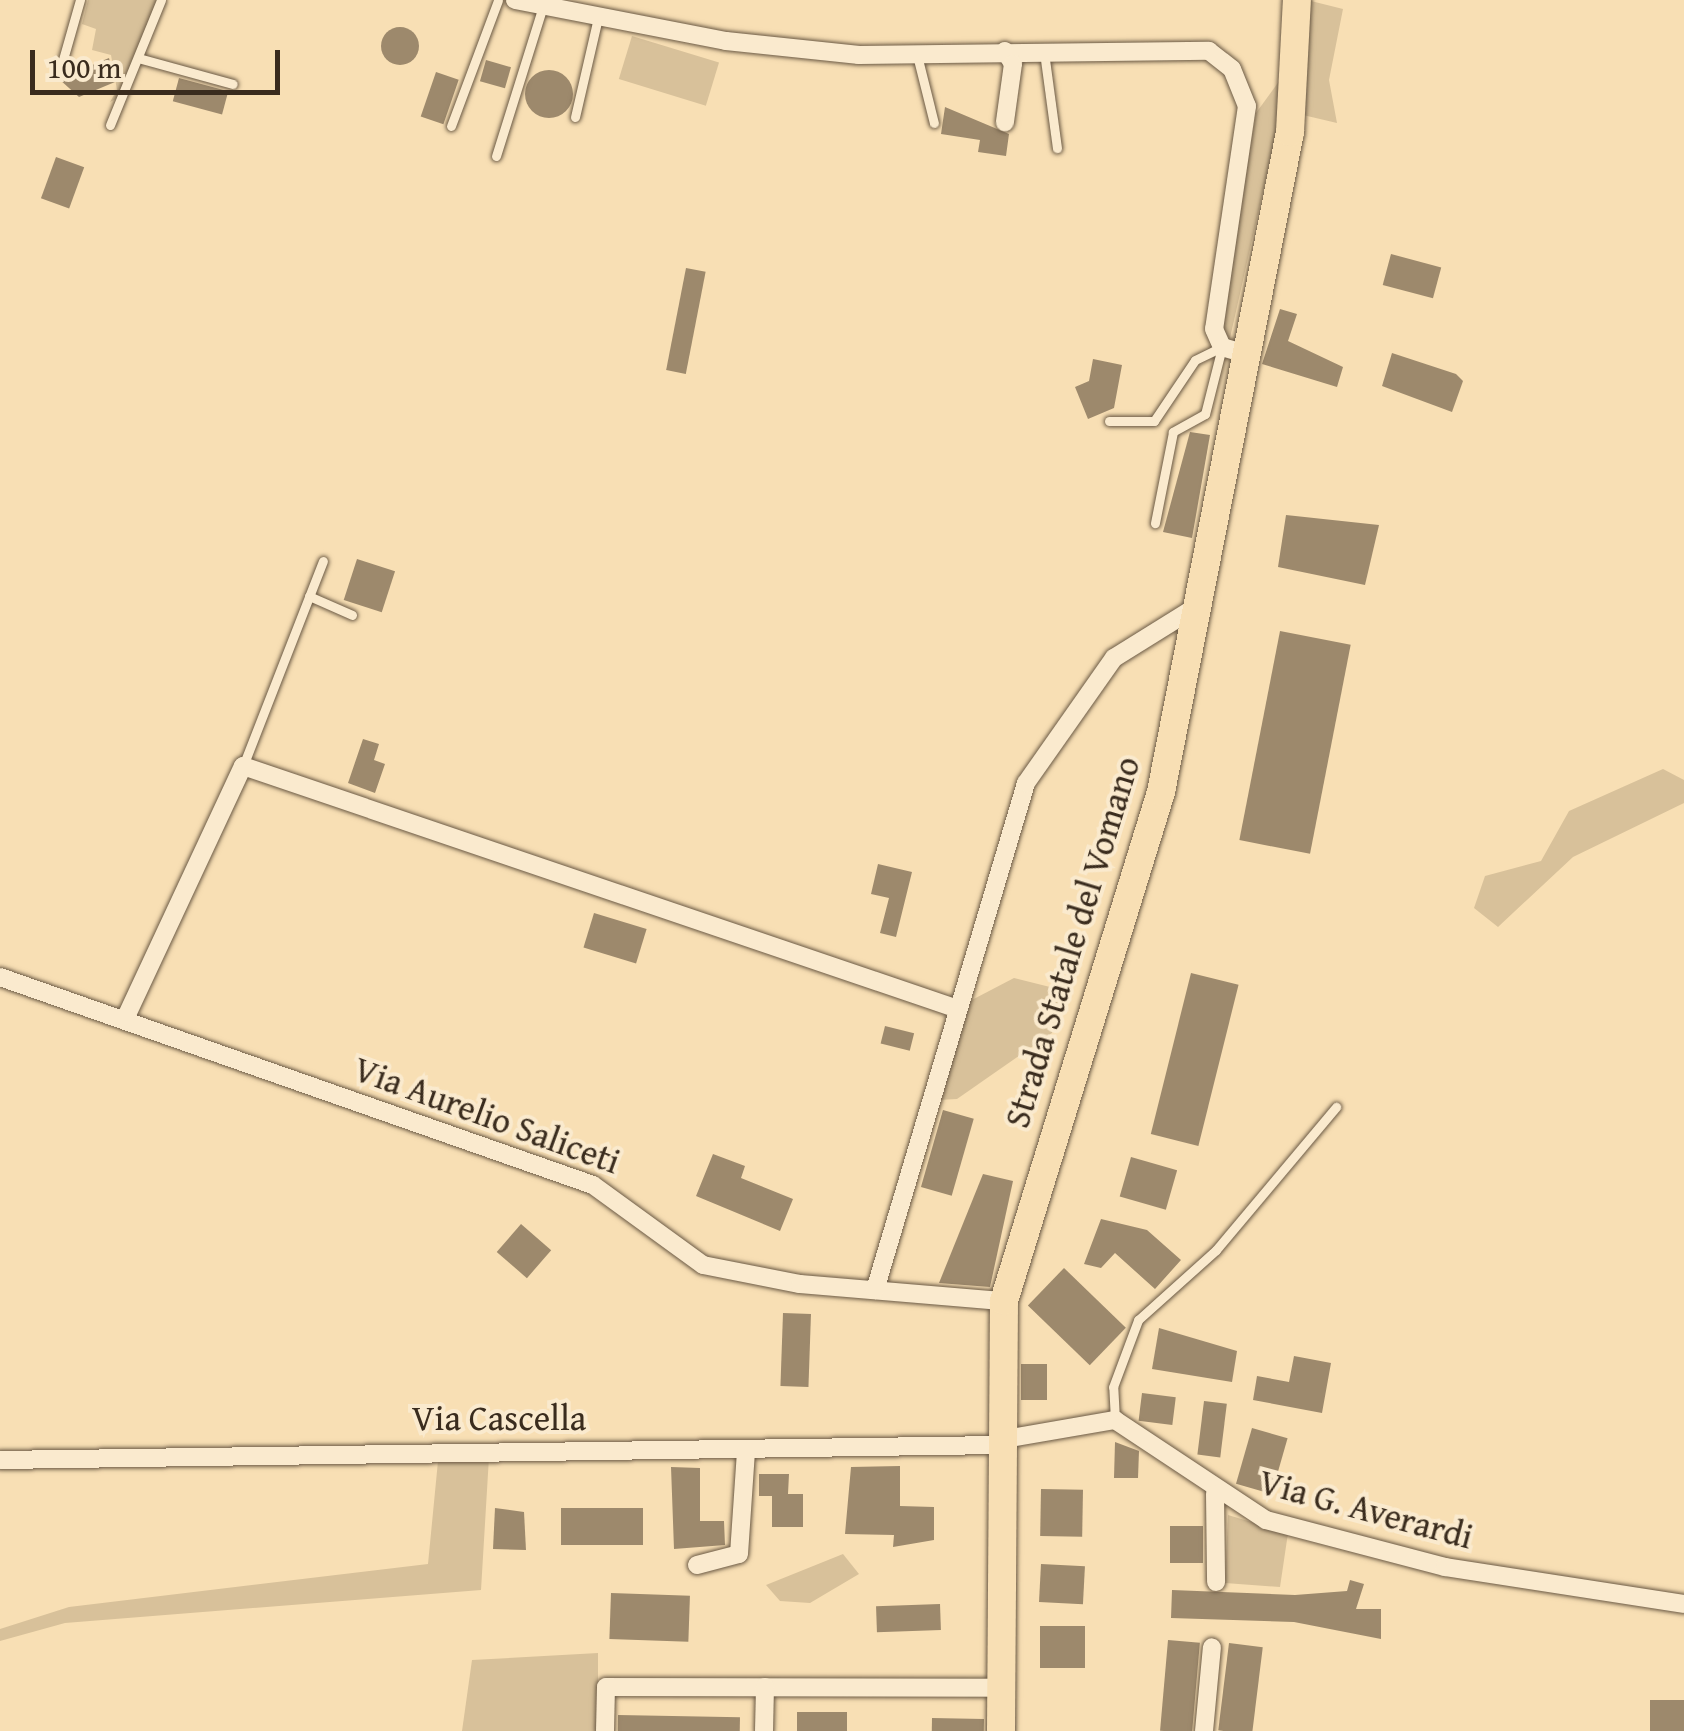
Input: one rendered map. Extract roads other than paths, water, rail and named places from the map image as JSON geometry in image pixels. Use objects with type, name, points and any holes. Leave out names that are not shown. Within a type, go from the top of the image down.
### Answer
[{"type":"main road","name":"Strada Statale del Vomano","points":[[1001,1731],[999,1442],[1004,1301],[1148,846],[1196,607],[1231,350],[1294,104],[1297,0]]},
{"type":"street","points":[[515,0],[726,41],[917,56],[1044,48],[1195,47],[1239,80],[1247,126],[1214,329],[1231,350]]},
{"type":"street","points":[[1005,50],[1013,64],[1005,122]]},
{"type":"street","points":[[874,1290],[1035,766],[1114,658],[1196,607]]},
{"type":"street","points":[[125,1019],[243,766],[958,1009]]},
{"type":"street","name":"Via Aurelio Saliceti","points":[[0,977],[601,1188],[703,1266],[874,1290],[1004,1301]]},
{"type":"street","points":[[999,1442],[1115,1420]]},
{"type":"street","name":"Via G. Averardi","points":[[1115,1420],[1214,1494],[1266,1520],[1402,1558],[1684,1604]]},
{"type":"street","name":"Via Cascella","points":[[0,1460],[746,1450],[999,1442]]},
{"type":"street","points":[[696,1565],[739,1554],[746,1450]]},
{"type":"street","points":[[1214,1494],[1216,1582]]},
{"type":"street","points":[[1204,1731],[1212,1647]]},
{"type":"street","points":[[605,1731],[606,1687],[1002,1688]]},
{"type":"street","points":[[764,1731],[765,1687]]},
{"type":"lane","points":[[62,63],[80,0]]},
{"type":"lane","points":[[110,125],[142,59],[161,0]]},
{"type":"lane","points":[[452,126],[498,0]]},
{"type":"lane","points":[[496,156],[543,6]]},
{"type":"lane","points":[[575,117],[598,17]]},
{"type":"lane","points":[[1044,48],[1057,148]]},
{"type":"lane","points":[[917,56],[934,123]]},
{"type":"lane","points":[[142,59],[233,84]]},
{"type":"lane","points":[[1109,421],[1154,421],[1195,360],[1231,350]]},
{"type":"lane","points":[[1155,523],[1173,432],[1205,414],[1231,350]]},
{"type":"lane","points":[[243,766],[323,561]]},
{"type":"lane","points":[[308,596],[352,615]]},
{"type":"lane","points":[[1115,1420],[1113,1387],[1138,1320],[1216,1250],[1336,1107]]}]
